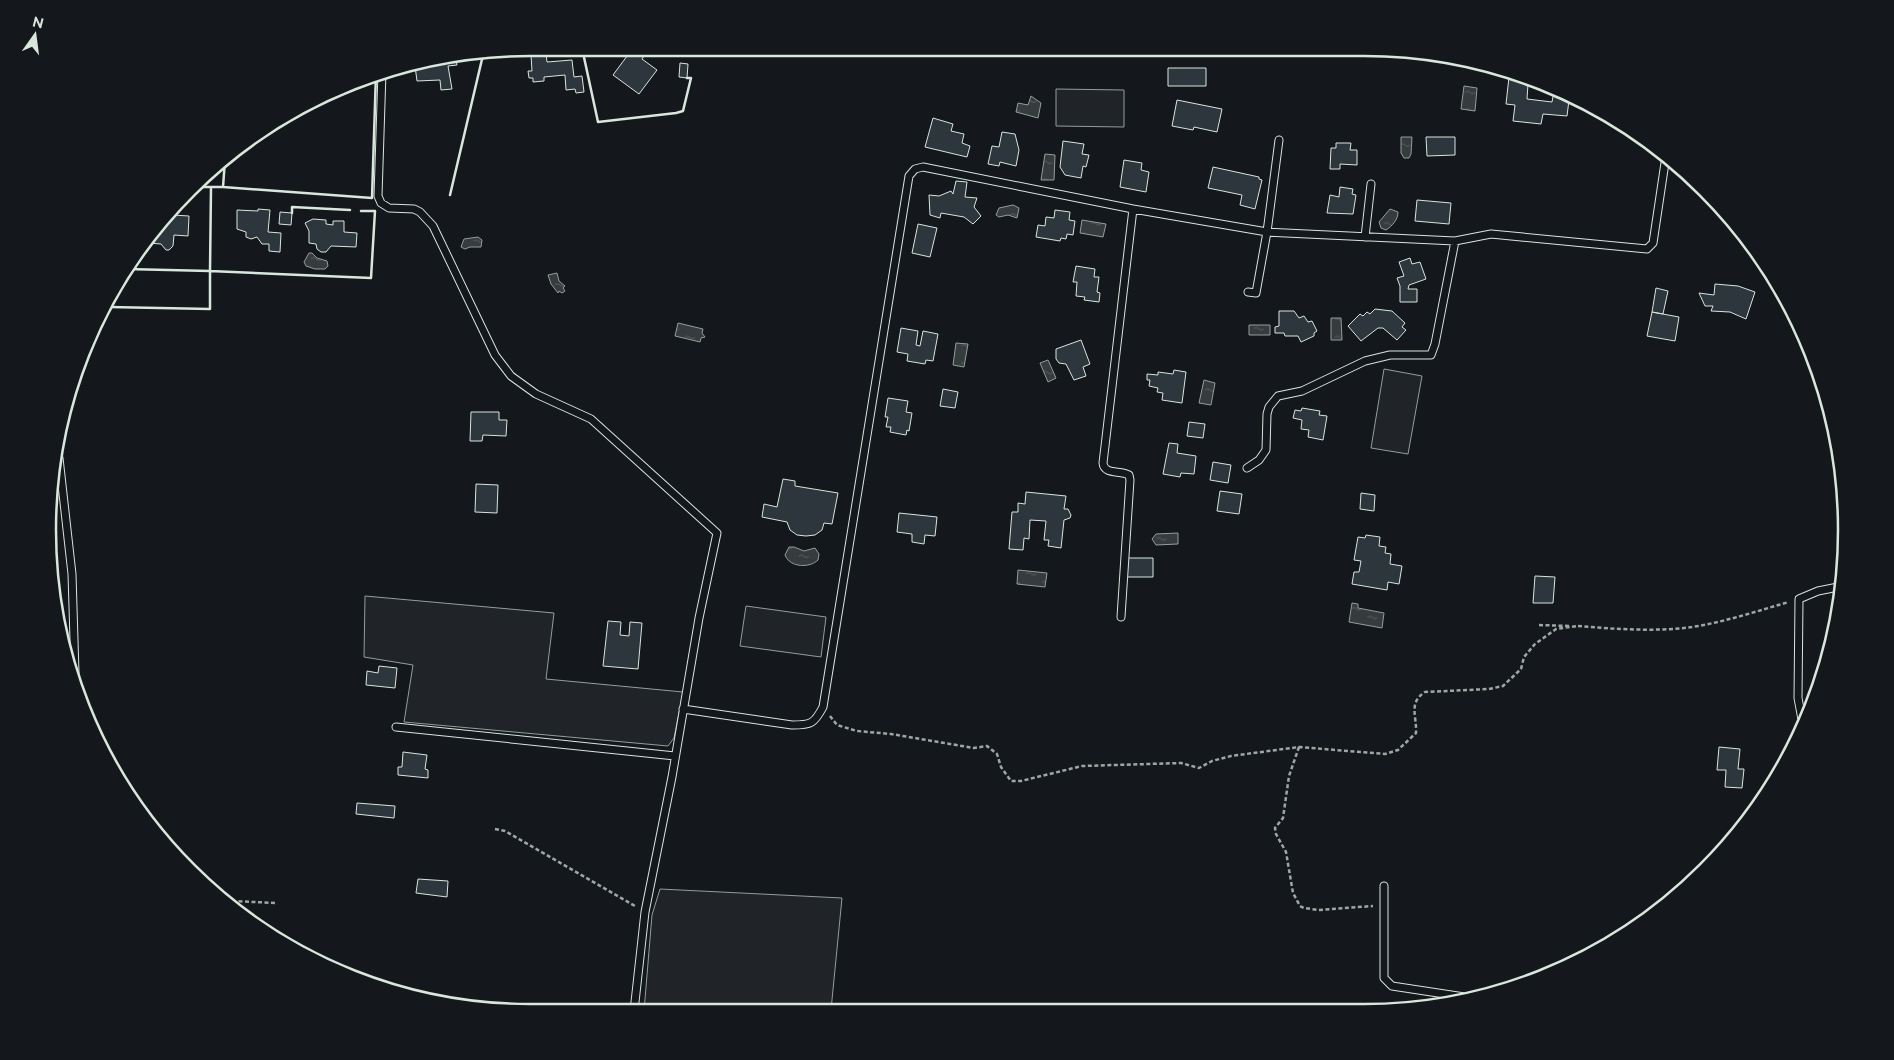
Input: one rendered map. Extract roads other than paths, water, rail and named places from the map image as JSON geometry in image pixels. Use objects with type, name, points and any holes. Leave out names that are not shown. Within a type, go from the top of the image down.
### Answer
[{"type":"lane","points":[[382,80],[378,169],[378,196],[381,203],[389,208],[414,209],[425,216],[433,226],[495,355],[511,376],[536,394],[590,419],[717,532],[699,618],[645,912],[635,1004]]},
{"type":"lane","points":[[1248,292],[1256,293],[1267,232],[1279,140]]},
{"type":"lane","points":[[683,709],[807,725],[815,721],[823,707],[909,176],[915,169],[923,167],[1133,209],[1267,232],[1455,241],[1491,234],[1647,249],[1653,243],[1665,165]]},
{"type":"lane","points":[[1365,237],[1371,184]]},
{"type":"lane","points":[[1121,617],[1130,480],[1129,475],[1124,472],[1106,470],[1103,463],[1133,209]]},
{"type":"lane","points":[[1247,468],[1260,460],[1266,450],[1267,414],[1269,407],[1278,396],[1302,391],[1365,361],[1390,355],[1431,355],[1435,344],[1455,241]]},
{"type":"lane","points":[[60,468],[72,574],[74,659]]},
{"type":"lane","points":[[1801,714],[1798,698],[1799,599],[1818,591],[1834,588]]},
{"type":"lane","points":[[396,727],[675,756]]},
{"type":"lane","points":[[1384,886],[1384,978],[1392,986],[1454,995]]},
{"type":"water","points":[[1464,86],[1477,88],[1475,111],[1461,109]]},
{"type":"water","points":[[1031,96],[1041,103],[1038,118],[1016,112],[1018,103],[1028,105]]},
{"type":"water","points":[[1401,137],[1412,137],[1409,158],[1404,158],[1401,153]]},
{"type":"water","points":[[1045,154],[1055,155],[1054,180],[1041,180]]},
{"type":"water","points":[[1013,205],[1019,208],[1017,218],[1008,215],[999,217],[996,215],[999,208]]},
{"type":"water","points":[[1390,209],[1398,212],[1398,215],[1386,230],[1381,228],[1379,222]]},
{"type":"water","points":[[1082,220],[1106,224],[1103,237],[1080,233]]},
{"type":"water","points":[[478,237],[482,240],[481,247],[465,249],[461,247],[464,239]]},
{"type":"water","points":[[309,253],[327,261],[328,266],[325,269],[315,269],[306,266],[304,262]]},
{"type":"water","points":[[557,273],[559,281],[565,286],[563,288],[565,291],[562,293],[559,291],[558,293],[551,284],[548,275]]},
{"type":"water","points":[[1331,318],[1341,318],[1342,340],[1331,340]]},
{"type":"water","points":[[678,323],[703,329],[702,333],[705,337],[701,338],[700,342],[675,336]]},
{"type":"water","points":[[1249,325],[1270,325],[1270,335],[1249,335]]},
{"type":"water","points":[[956,343],[968,344],[964,367],[953,365]]},
{"type":"water","points":[[1048,360],[1056,378],[1048,382],[1040,363]]},
{"type":"water","points":[[1204,380],[1215,383],[1211,405],[1199,403]]},
{"type":"water","points":[[1178,533],[1178,544],[1156,545],[1152,539],[1156,534]]},
{"type":"water","points":[[789,547],[804,551],[815,548],[819,554],[818,560],[805,565],[791,562],[785,555]]},
{"type":"water","points":[[1018,570],[1047,573],[1045,587],[1017,584]]},
{"type":"water","points":[[1352,603],[1358,604],[1358,608],[1384,613],[1382,628],[1349,622]]}]
